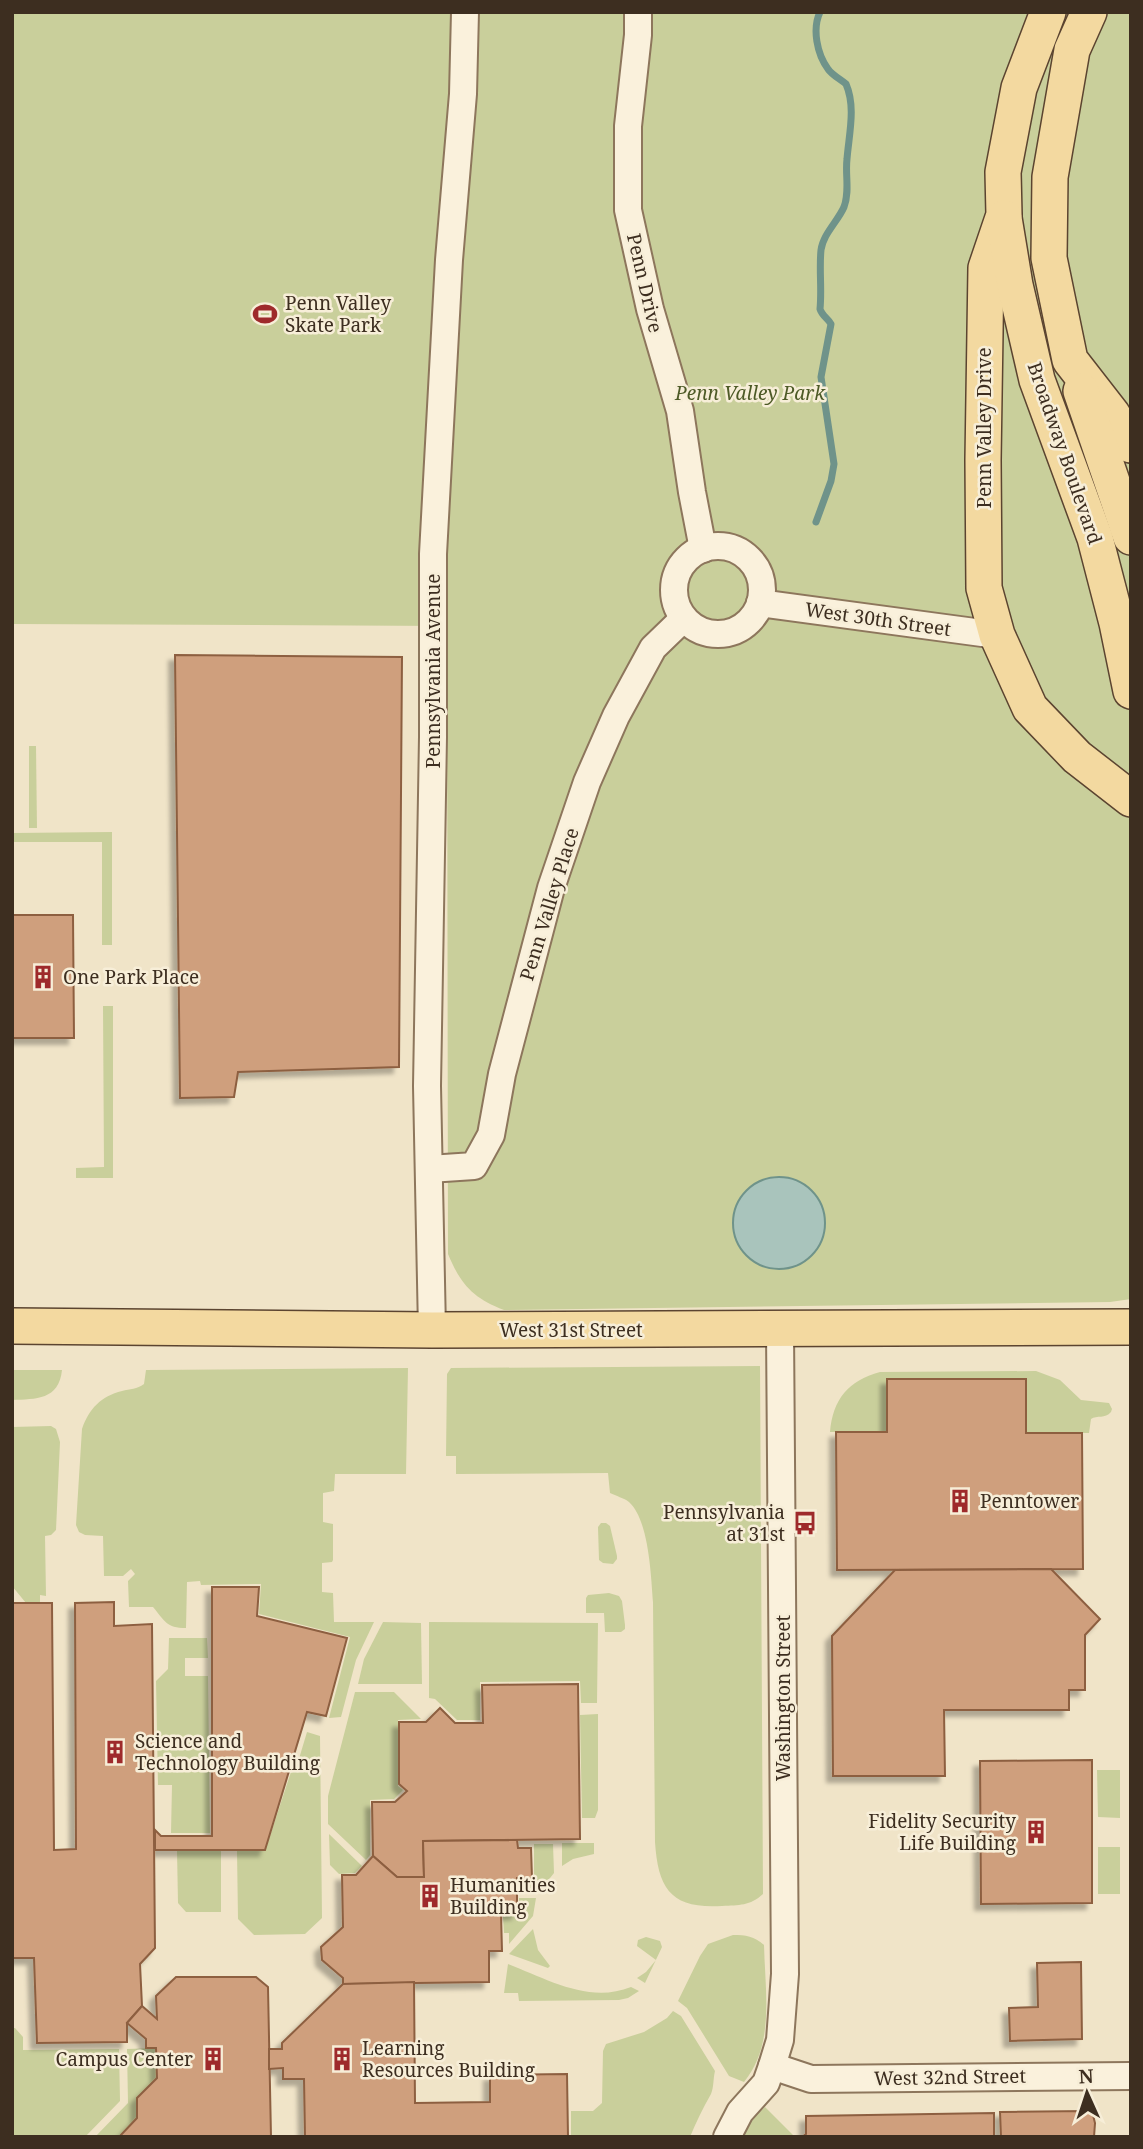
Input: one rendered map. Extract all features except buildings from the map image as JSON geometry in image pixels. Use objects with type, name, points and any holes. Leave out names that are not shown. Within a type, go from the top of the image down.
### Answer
[{"type":"main road","name":"Penn Valley Drive","points":[[1048,12],[1018,88],[1003,172],[1004,215],[986,268],[984,588],[997,635],[1030,708],[1077,758],[1131,800]]},
{"type":"main road","points":[[1089,12],[1072,50],[1050,177],[1049,258],[1070,360],[1112,414],[1131,445]]},
{"type":"main road","name":"Broadway Boulevard","points":[[1004,215],[1015,285],[1037,380],[1094,538],[1118,623],[1131,691]]},
{"type":"main road","name":"Broadway Boulevard","points":[[1070,360],[1131,537]]},
{"type":"main road","name":"West 31st Street","points":[[12,1326],[432,1330],[1131,1327]]},
{"type":"street","name":"Pennsylvania Avenue","points":[[432,1330],[427,1086],[433,554],[449,260],[463,94],[465,12]]},
{"type":"street","name":"Penn Drive","points":[[638,12],[628,126],[628,210],[650,309],[680,411],[704,549]]},
{"type":"street","points":[[723,545],[741,551],[753,561],[760,572],[764,590],[760,603],[756,614],[745,626],[729,634],[711,634],[694,628],[683,619],[674,599],[673,585],[677,570],[689,555],[704,549],[723,545]]},
{"type":"street","name":"West 30th Street","points":[[760,603],[997,635]]},
{"type":"street","name":"Penn Valley Place","points":[[429,1169],[474,1166],[491,1135],[502,1074],[551,887],[587,782],[616,716],[653,648],[683,619]]},
{"type":"street","name":"Washington Street","points":[[772,2066],[780,2040],[785,1974],[780,1330]]},
{"type":"street","points":[[727,2137],[740,2112],[766,2083],[772,2066]]},
{"type":"street","name":"West 32nd Street","points":[[772,2066],[811,2079],[1131,2076]]},
{"type":"green space","name":"Penn Valley Park","points":[[12,12],[1131,12],[1131,1299],[1110,1302],[504,1310],[484,1301],[469,1289],[448,1254],[447,626],[12,624]]},
{"type":"green space","points":[[29,746],[36,746],[37,828],[29,828]]},
{"type":"green space","points":[[112,832],[112,945],[102,945],[102,842],[12,842],[12,833]]},
{"type":"green space","points":[[103,1006],[113,1006],[113,1178],[76,1178],[76,1168],[104,1167]]},
{"type":"green space","points":[[760,1366],[763,1894],[744,1904],[705,1906],[680,1900],[671,1893],[664,1884],[657,1859],[653,1602],[648,1549],[636,1510],[629,1502],[610,1493],[608,1473],[456,1474],[456,1456],[446,1456],[447,1374],[451,1368]]},
{"type":"green space","points":[[408,1368],[406,1474],[335,1474],[334,1491],[323,1493],[323,1522],[333,1524],[333,1560],[322,1563],[322,1592],[333,1593],[334,1622],[374,1622],[356,1660],[341,1717],[329,1718],[350,1637],[259,1614],[261,1584],[201,1585],[200,1581],[187,1582],[186,1628],[179,1628],[167,1623],[153,1607],[129,1607],[128,1581],[135,1574],[131,1569],[123,1576],[104,1576],[103,1536],[85,1535],[79,1532],[76,1525],[82,1429],[88,1415],[102,1400],[144,1384],[146,1370]]},
{"type":"green space","points":[[12,1370],[62,1370],[56,1387],[45,1396],[12,1400]]},
{"type":"green space","points":[[1036,1371],[1060,1380],[1081,1400],[1109,1403],[1111,1412],[1091,1419],[1089,1433],[1026,1433],[1025,1379],[887,1379],[887,1432],[830,1432],[835,1410],[844,1393],[859,1381],[880,1372]]},
{"type":"green space","points":[[51,1426],[56,1429],[60,1442],[56,1530],[45,1536],[46,1596],[40,1595],[40,1603],[26,1603],[12,1586],[12,1427]]},
{"type":"green space","points":[[601,1523],[610,1526],[617,1556],[613,1564],[599,1560],[598,1527]]},
{"type":"green space","points":[[609,1593],[619,1596],[622,1601],[625,1629],[621,1632],[605,1632],[604,1613],[586,1613],[588,1595]]},
{"type":"green space","points":[[383,1622],[421,1623],[422,1684],[358,1684],[364,1659]]},
{"type":"green space","points":[[429,1622],[598,1623],[597,1703],[581,1703],[580,1681],[480,1682],[480,1720],[457,1720],[435,1699],[429,1698]]},
{"type":"green space","points":[[169,1638],[207,1638],[208,1658],[185,1658],[185,1676],[208,1676],[210,1833],[171,1833],[172,1785],[158,1785],[156,1681],[168,1669]]},
{"type":"green space","points":[[355,1692],[394,1692],[421,1719],[398,1720],[398,1786],[403,1790],[394,1799],[370,1800],[370,1855],[366,1860],[328,1824],[328,1796]]},
{"type":"green space","points":[[598,1714],[598,1810],[595,1818],[582,1818],[580,1715]]},
{"type":"green space","points":[[307,1732],[320,1736],[322,1918],[305,1934],[254,1935],[238,1919],[237,1851],[265,1851]]},
{"type":"green space","points":[[1097,1770],[1120,1770],[1120,1818],[1098,1817]]},
{"type":"green space","points":[[329,1834],[362,1866],[355,1873],[339,1874],[330,1865]]},
{"type":"green space","points":[[562,1843],[594,1843],[594,1854],[573,1859],[562,1866]]},
{"type":"green space","points":[[534,1844],[553,1844],[554,1873],[542,1888],[530,1888],[530,1880],[534,1880]]},
{"type":"green space","points":[[1098,1847],[1120,1847],[1120,1894],[1098,1894]]},
{"type":"green space","points":[[221,1850],[221,1912],[186,1912],[178,1903],[177,1851]]},
{"type":"green space","points":[[519,1898],[536,1898],[533,1916],[509,1944],[509,1933],[504,1933],[503,1916],[519,1916]]},
{"type":"green space","points":[[533,1929],[538,1950],[550,1966],[548,1968],[509,1954]]},
{"type":"green space","points":[[733,1935],[750,1937],[764,1945],[764,2035],[754,2067],[744,2082],[729,2076],[687,2008],[678,2001],[708,1944]]},
{"type":"green space","points":[[646,1937],[660,1941],[662,1947],[656,1960],[637,1946],[638,1940]]},
{"type":"green space","points":[[656,1960],[645,1983],[637,1978],[646,1972]]},
{"type":"green space","points":[[508,1964],[568,1988],[600,1993],[631,1987],[639,1991],[619,2000],[519,2001],[518,1993],[504,1993]]},
{"type":"green space","points":[[673,2011],[681,2016],[715,2071],[713,2089],[690,2137],[571,2137],[571,2111],[593,2111],[602,2103],[603,2051],[606,2044],[644,2032],[667,2018]]},
{"type":"green space","points":[[12,2028],[23,2037],[23,2050],[119,2049],[120,2101],[85,2137],[12,2137]]},
{"type":"green space","points":[[156,2048],[157,2078],[137,2098],[137,2118],[119,2137],[95,2137],[128,2103],[127,2049]]},
{"type":"green space","points":[[765,2107],[795,2137],[743,2137],[754,2117]]},
{"type":"water","points":[[779,1177],[797,1180],[812,1190],[822,1205],[825,1223],[822,1241],[812,1256],[797,1266],[779,1269],[761,1266],[746,1256],[736,1241],[733,1223],[736,1205],[746,1190],[761,1180]]},
{"type":"waterway","points":[[816,522],[831,481],[834,464],[821,377],[831,324],[820,309],[821,250],[846,201],[851,111],[846,84],[830,71],[819,49],[816,26],[820,12]]},
{"type":"place","name":"Penn Valley Skate Park","points":[[265,314]]},
{"type":"place","name":"One Park Place","points":[[43,977]]},
{"type":"place","name":"Penntower","points":[[960,1501]]},
{"type":"place","name":"Pennsylvania at 31st","points":[[805,1523]]},
{"type":"place","name":"Science and Technology Building","points":[[115,1752]]},
{"type":"place","name":"Fidelity Security Life Building","points":[[1036,1832]]},
{"type":"place","name":"Humanities Building","points":[[430,1896]]},
{"type":"place","name":"Campus Center","points":[[213,2059]]},
{"type":"place","name":"Learning Resources Building","points":[[342,2059]]}]
